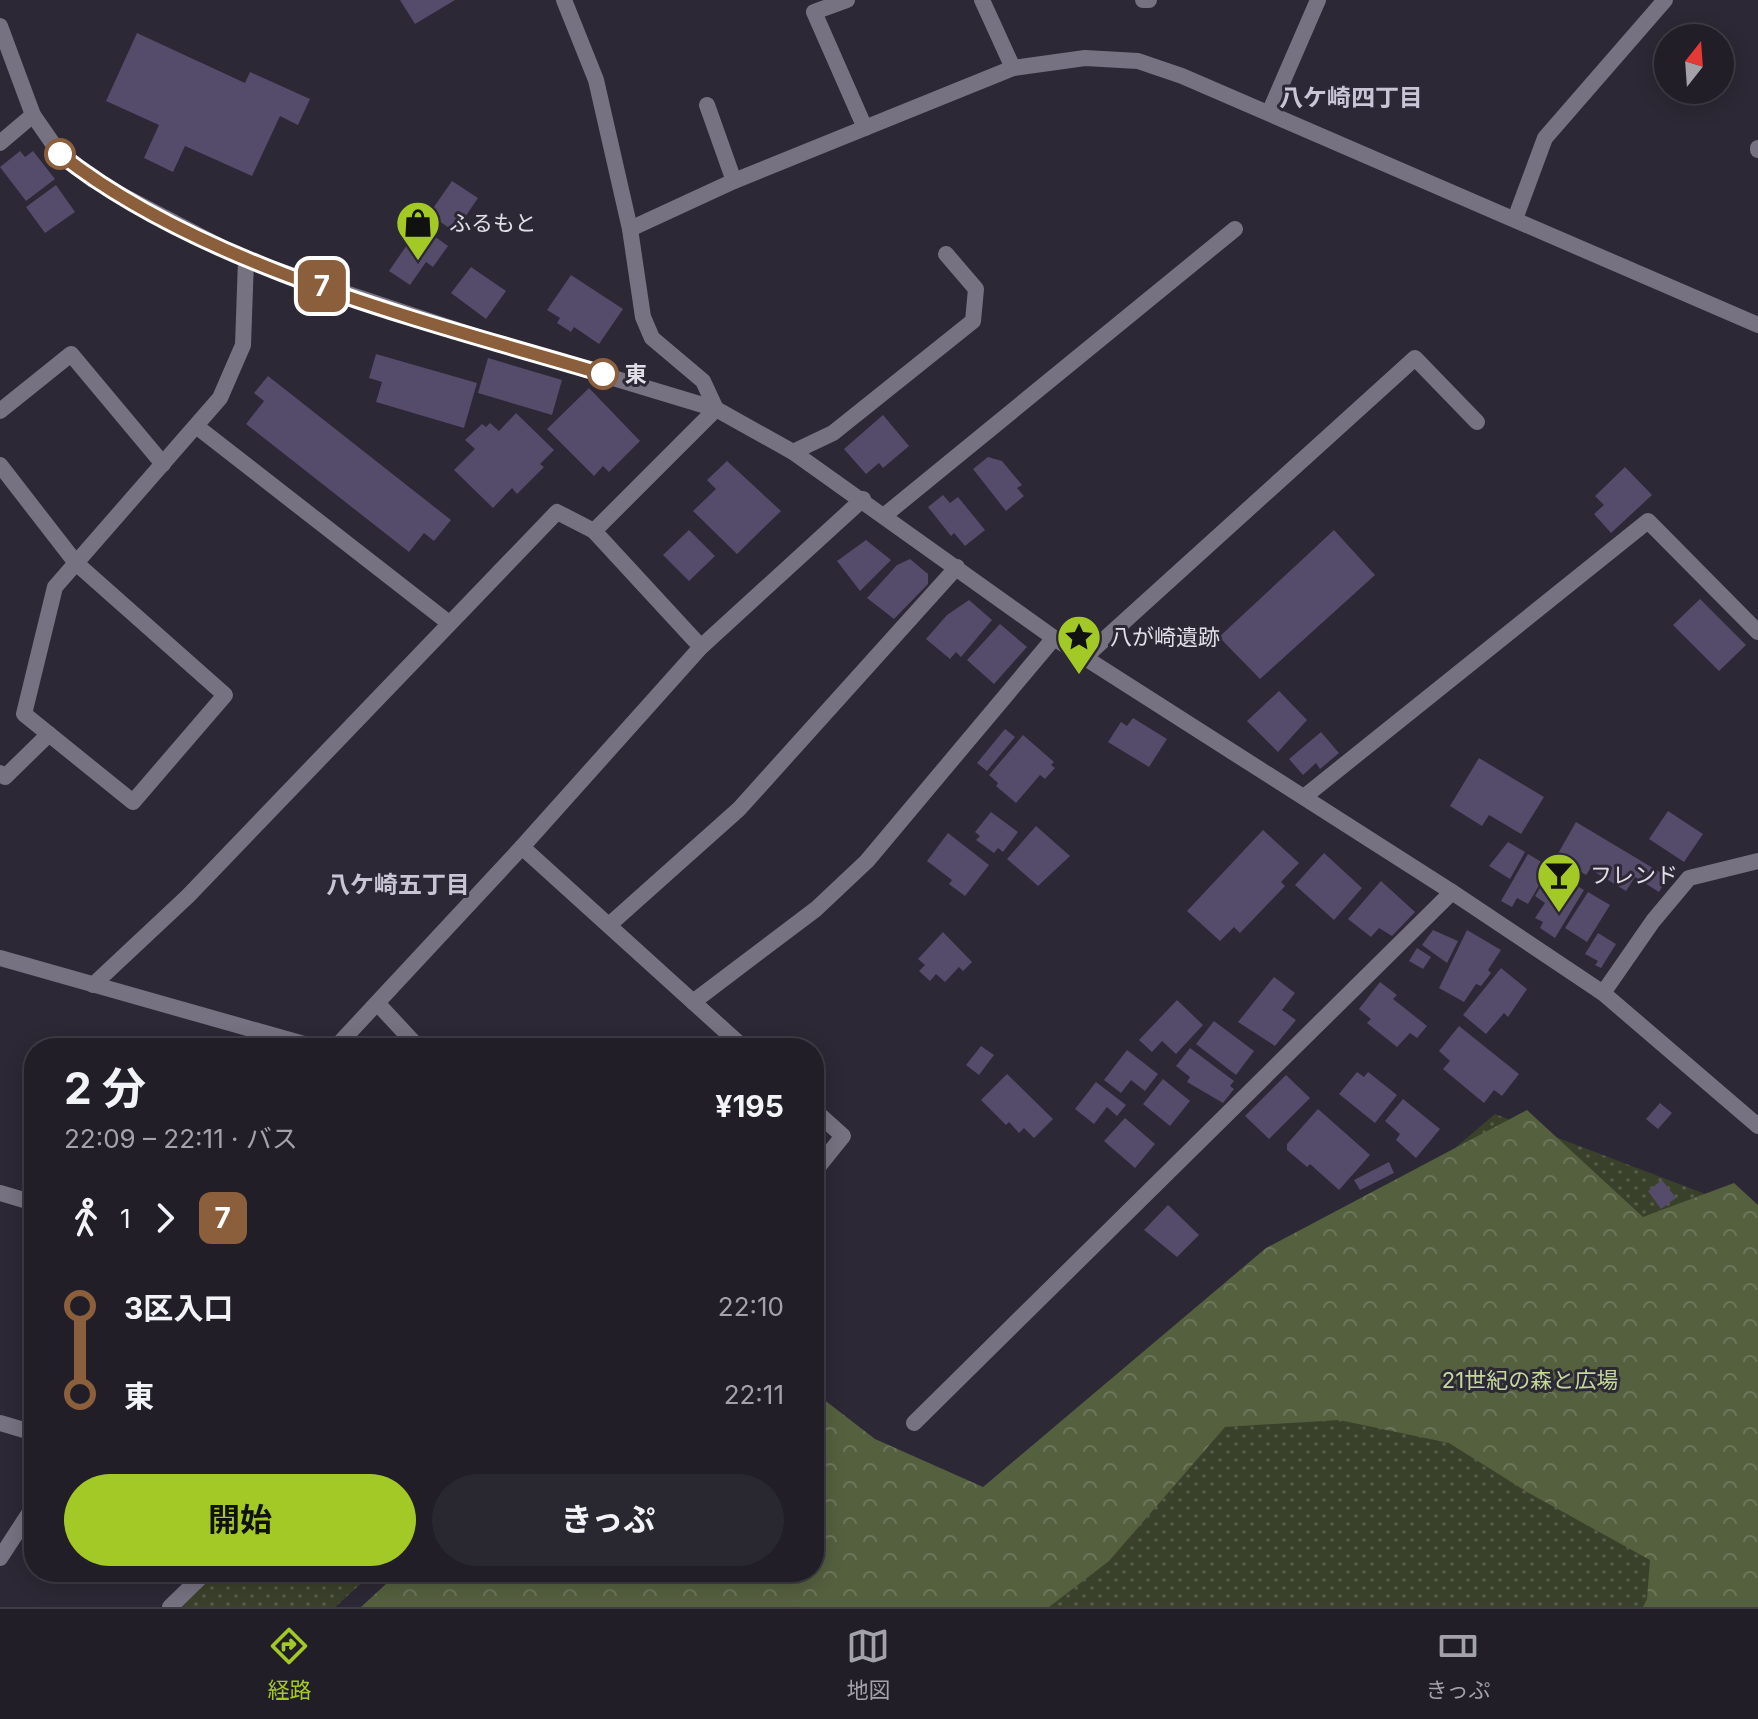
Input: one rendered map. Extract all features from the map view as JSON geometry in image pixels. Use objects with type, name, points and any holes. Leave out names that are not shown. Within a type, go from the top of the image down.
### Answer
[{"type":"street","points":[[564,0],[596,80],[630,229],[647,328],[652,338],[703,381],[716,409]]},
{"type":"street","points":[[847,0],[814,12],[865,128]]},
{"type":"street","points":[[982,0],[1013,68]]},
{"type":"street","points":[[1269,113],[1318,0]]},
{"type":"street","points":[[1515,219],[1545,138],[1665,0]]},
{"type":"street","points":[[0,26],[33,115],[60,154],[93,180],[246,260],[484,339],[716,409],[793,452],[1054,638],[1452,892],[1603,993],[1758,1126]]},
{"type":"street","points":[[630,229],[734,181],[1013,68],[1085,58],[1138,61],[1269,113],[1758,325]]},
{"type":"street","points":[[707,105],[734,181]]},
{"type":"street","points":[[0,143],[33,115]]},
{"type":"street","points":[[885,515],[1235,229]]},
{"type":"street","points":[[793,452],[833,433],[973,321],[976,289],[946,254]]},
{"type":"street","points":[[0,465],[76,563],[225,695],[133,802],[24,714],[55,587],[76,563],[163,464],[220,398],[243,345],[246,260]]},
{"type":"street","points":[[0,411],[71,354],[163,464]]},
{"type":"street","points":[[1086,656],[1415,358],[1477,422]]},
{"type":"street","points":[[594,531],[716,409]]},
{"type":"street","points":[[196,426],[449,623]]},
{"type":"street","points":[[345,1038],[701,647],[863,499]]},
{"type":"street","points":[[93,985],[188,896],[557,512],[594,531],[701,647]]},
{"type":"street","points":[[1304,797],[1648,521],[1758,632]]},
{"type":"street","points":[[609,925],[739,809],[957,567]]},
{"type":"street","points":[[693,1002],[816,909],[867,861],[1054,638]]},
{"type":"street","points":[[0,773],[5,777],[49,734]]},
{"type":"street","points":[[522,847],[733,1038]]},
{"type":"street","points":[[1603,993],[1653,921],[1689,878],[1758,861]]},
{"type":"street","points":[[914,1423],[1452,892]]},
{"type":"street","points":[[0,958],[282,1038]]},
{"type":"street","points":[[378,1004],[410,1038]]},
{"type":"street","points":[[824,1119],[843,1136],[824,1160]]},
{"type":"street","points":[[0,1193],[24,1200]]},
{"type":"street","points":[[0,1423],[24,1430]]},
{"type":"street","points":[[0,1558],[24,1521]]},
{"type":"street","points":[[170,1607],[196,1582]]},
{"type":"green space","name":"21世紀の森と広場","points":[[1527,1110],[1643,1217],[1734,1183],[1758,1205],[1758,1607],[1643,1607],[1647,1599],[1650,1560],[1527,1492],[1449,1443],[1339,1420],[1225,1427],[1109,1561],[1049,1607],[361,1607],[388,1582],[824,1582],[824,1400],[875,1439],[983,1487],[1266,1248]]},
{"type":"green space","name":"21世紀の森と広場","points":[[1495,1114],[1758,1214],[1758,1607],[408,1607],[698,1582],[824,1582],[824,1570],[1013,1523]]},
{"type":"green space","points":[[202,1582],[363,1582],[335,1607],[176,1607]]},
{"type":"building","points":[[400,0],[455,0],[415,24]]},
{"type":"building","points":[[137,33],[245,83],[250,72],[310,99],[298,125],[280,116],[252,176],[185,146],[173,172],[144,158],[159,125],[106,101]]},
{"type":"building","points":[[20,151],[25,157],[33,151],[55,179],[26,201],[0,167]]},
{"type":"building","points":[[452,181],[478,198],[455,232],[429,214]]},
{"type":"building","points":[[56,185],[75,212],[45,233],[26,207]]},
{"type":"building","points":[[420,226],[448,246],[433,267],[426,262],[410,285],[389,271]]},
{"type":"building","points":[[471,267],[506,291],[486,319],[451,293]]},
{"type":"building","points":[[571,275],[623,309],[599,344],[574,327],[571,332],[557,323],[560,318],[547,310]]},
{"type":"building","points":[[376,354],[477,383],[464,428],[376,402],[382,382],[369,378]]},
{"type":"building","points":[[488,358],[562,380],[552,415],[478,393]]},
{"type":"building","points":[[268,376],[451,520],[434,541],[424,533],[409,552],[246,424],[264,401],[254,393]]},
{"type":"building","points":[[589,388],[640,441],[609,472],[603,466],[594,476],[547,429]]},
{"type":"building","points":[[516,413],[554,450],[540,464],[544,467],[517,494],[512,488],[493,508],[454,470],[475,449],[465,440],[482,424],[486,427],[490,423],[499,431]]},
{"type":"building","points":[[883,415],[909,446],[883,468],[879,463],[866,474],[844,449]]},
{"type":"building","points":[[988,457],[1002,461],[1022,485],[1017,488],[1024,496],[1006,511],[973,469]]},
{"type":"building","points":[[727,461],[781,511],[737,554],[693,511],[716,489],[707,480]]},
{"type":"building","points":[[1625,467],[1652,495],[1611,533],[1594,514],[1604,505],[1595,496]]},
{"type":"building","points":[[943,495],[950,503],[958,497],[985,530],[965,546],[954,533],[951,536],[928,507]]},
{"type":"building","points":[[689,530],[715,556],[689,581],[663,555]]},
{"type":"building","points":[[1334,530],[1375,575],[1260,679],[1219,637]]},
{"type":"building","points":[[866,540],[891,560],[860,591],[837,561]]},
{"type":"building","points":[[910,559],[928,574],[928,584],[894,619],[867,598],[897,565]]},
{"type":"building","points":[[1700,599],[1746,645],[1719,671],[1673,625]]},
{"type":"building","points":[[969,600],[992,620],[961,657],[956,652],[950,659],[926,639],[947,615]]},
{"type":"building","points":[[1000,624],[1027,647],[994,684],[967,660]]},
{"type":"building","points":[[1279,691],[1307,720],[1278,752],[1247,721]]},
{"type":"building","points":[[1133,718],[1167,739],[1149,767],[1108,742],[1121,722],[1127,726]]},
{"type":"building","points":[[1005,729],[1015,737],[987,771],[977,763]]},
{"type":"building","points":[[1321,732],[1339,753],[1320,769],[1316,763],[1303,775],[1289,759]]},
{"type":"building","points":[[1023,735],[1054,762],[1051,765],[1055,768],[1045,779],[1040,775],[1016,803],[996,786],[998,783],[989,775]]},
{"type":"building","points":[[1479,758],[1544,797],[1521,834],[1489,815],[1482,826],[1450,806]]},
{"type":"building","points":[[1668,811],[1703,834],[1684,862],[1649,839]]},
{"type":"building","points":[[991,812],[1018,832],[1003,852],[998,848],[994,853],[976,840],[980,836],[975,832]]},
{"type":"building","points":[[1576,822],[1668,877],[1659,892],[1635,877],[1626,891],[1590,869],[1586,875],[1556,857]]},
{"type":"building","points":[[1036,826],[1070,856],[1038,886],[1007,859]]},
{"type":"building","points":[[1263,830],[1299,863],[1281,882],[1285,886],[1240,933],[1234,927],[1220,941],[1187,911]]},
{"type":"building","points":[[948,833],[989,865],[965,896],[949,884],[952,880],[927,861]]},
{"type":"building","points":[[1508,842],[1525,852],[1510,879],[1489,866]]},
{"type":"building","points":[[1324,853],[1362,888],[1334,920],[1295,885]]},
{"type":"building","points":[[1528,854],[1550,867],[1528,904],[1517,898],[1512,907],[1501,901]]},
{"type":"building","points":[[1551,870],[1584,890],[1555,938],[1540,928],[1543,922],[1535,918],[1545,903],[1535,896]]},
{"type":"building","points":[[1381,881],[1415,912],[1392,936],[1379,928],[1371,937],[1348,919]]},
{"type":"building","points":[[1588,892],[1610,905],[1587,942],[1565,928]]},
{"type":"building","points":[[1433,930],[1458,941],[1447,963],[1422,945]]},
{"type":"building","points":[[1467,930],[1501,950],[1488,970],[1491,973],[1481,986],[1476,984],[1464,1002],[1439,988]]},
{"type":"building","points":[[943,932],[972,962],[963,971],[959,967],[945,982],[936,974],[930,981],[919,971],[925,965],[918,959]]},
{"type":"building","points":[[1598,933],[1616,944],[1601,968],[1595,965],[1598,961],[1585,954]]},
{"type":"building","points":[[1417,948],[1431,957],[1423,969],[1409,961]]},
{"type":"building","points":[[1501,968],[1527,989],[1508,1017],[1504,1013],[1486,1034],[1463,1015]]},
{"type":"building","points":[[1274,977],[1295,993],[1282,1010],[1296,1020],[1275,1046],[1238,1022]]},
{"type":"building","points":[[1380,982],[1397,995],[1393,999],[1427,1026],[1417,1038],[1410,1033],[1397,1047],[1367,1023],[1371,1019],[1359,1009]]},
{"type":"building","points":[[1177,1000],[1203,1025],[1176,1054],[1162,1041],[1152,1052],[1139,1040]]},
{"type":"building","points":[[1214,1021],[1254,1051],[1236,1075],[1196,1044]]},
{"type":"building","points":[[1459,1026],[1519,1074],[1502,1096],[1494,1090],[1484,1103],[1443,1069],[1450,1061],[1439,1051]]},
{"type":"building","points":[[981,1046],[994,1055],[979,1075],[966,1065]]},
{"type":"building","points":[[1190,1048],[1234,1081],[1230,1086],[1234,1089],[1223,1103],[1187,1082],[1190,1077],[1176,1066]]},
{"type":"building","points":[[1127,1050],[1158,1074],[1145,1091],[1131,1080],[1121,1093],[1104,1080]]},
{"type":"building","points":[[1357,1072],[1364,1077],[1368,1072],[1397,1095],[1375,1123],[1339,1094]]},
{"type":"building","points":[[1007,1074],[1053,1119],[1034,1138],[1024,1128],[1019,1133],[1009,1122],[1006,1125],[981,1100]]},
{"type":"building","points":[[1286,1075],[1310,1098],[1269,1139],[1245,1116]]},
{"type":"building","points":[[1163,1079],[1190,1101],[1170,1126],[1143,1104]]},
{"type":"building","points":[[1096,1082],[1126,1105],[1117,1116],[1107,1107],[1094,1124],[1075,1109]]},
{"type":"building","points":[[1403,1099],[1440,1129],[1416,1158],[1396,1140],[1400,1134],[1385,1121]]},
{"type":"building","points":[[1660,1103],[1672,1113],[1658,1129],[1646,1119]]},
{"type":"building","points":[[1318,1109],[1370,1155],[1339,1190],[1310,1164],[1307,1167],[1287,1150],[1287,1144]]},
{"type":"building","points":[[1125,1118],[1155,1144],[1135,1168],[1104,1141]]},
{"type":"building","points":[[1389,1162],[1394,1173],[1360,1190],[1354,1180]]},
{"type":"building","points":[[1662,1180],[1676,1198],[1661,1209],[1648,1191]]},
{"type":"building","points":[[1168,1205],[1199,1235],[1177,1257],[1144,1230]]},
{"type":"bus line","name":"7","points":[[60,154],[93,180],[246,260],[484,339],[603,374]]},
{"type":"place","name":"ふるもと","points":[[418,262]]},
{"type":"place","name":"東","points":[[603,374]]},
{"type":"place","name":"八が崎遺跡","points":[[1079,676]]},
{"type":"place","name":"フレンド","points":[[1559,914]]},
{"type":"district","name":"八ケ崎四丁目","points":[[1351,97]]},
{"type":"district","name":"八ケ崎五丁目","points":[[398,884]]}]
